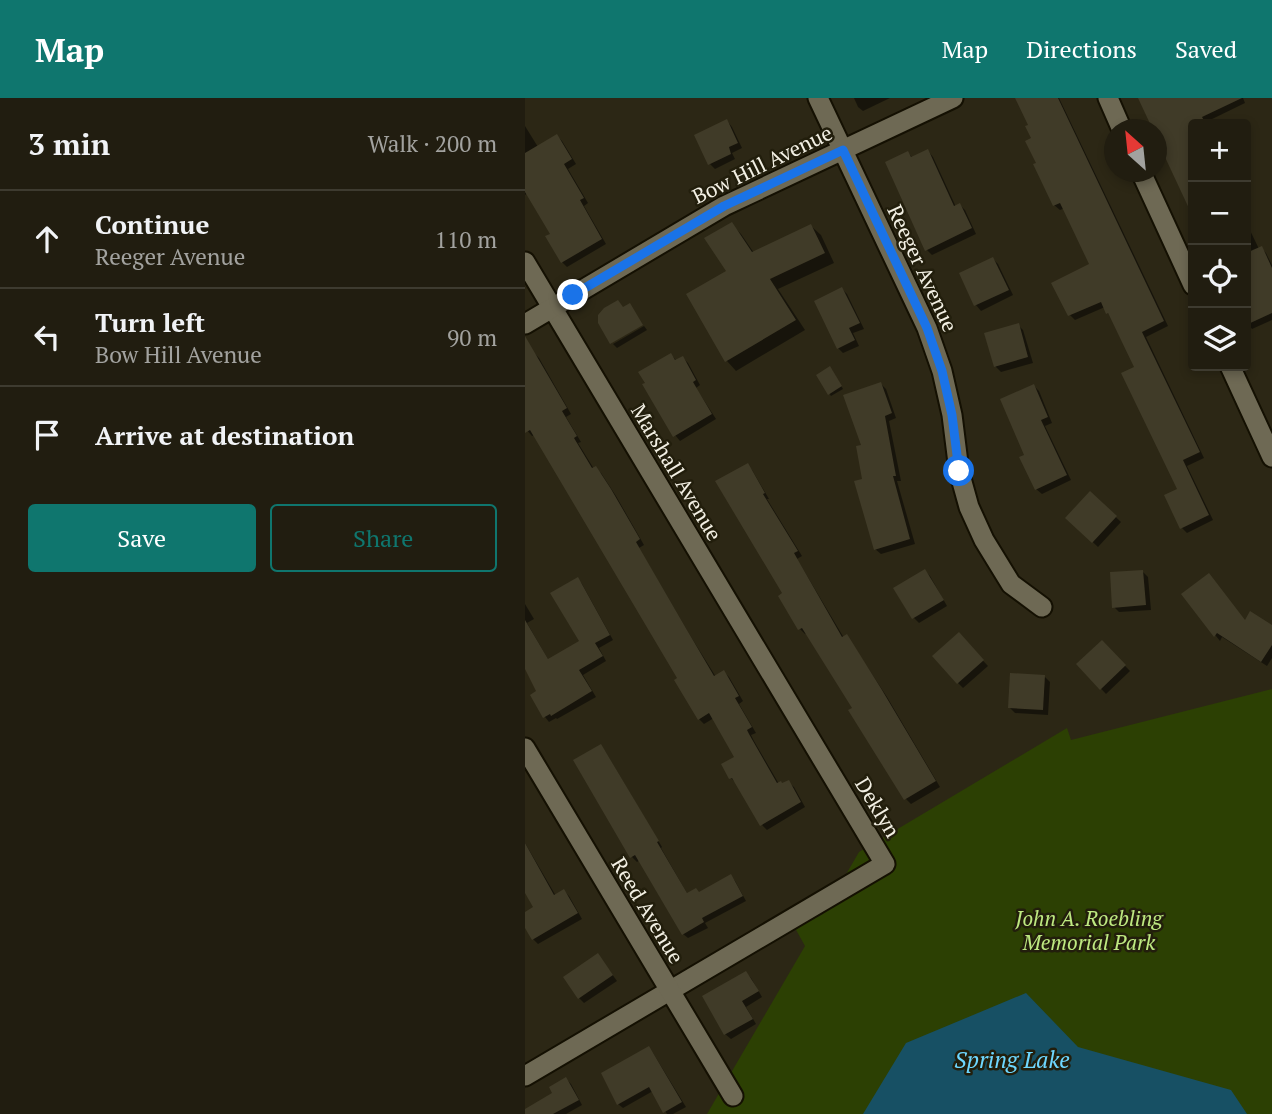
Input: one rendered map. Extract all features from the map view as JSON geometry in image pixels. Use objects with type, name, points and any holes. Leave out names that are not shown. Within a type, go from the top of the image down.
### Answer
[{"type":"street","name":"Reeger Avenue","points":[[818,98],[931,339],[942,371],[952,415],[959,471],[969,506],[984,540],[1011,584],[1042,607]]},
{"type":"street","name":"Bow Hill Avenue","points":[[525,324],[724,206],[953,98]]},
{"type":"street","points":[[1108,98],[1117,119]]},
{"type":"street","points":[[1146,182],[1188,274]]},
{"type":"street","name":"Marshall Avenue","points":[[525,262],[790,705]]},
{"type":"street","points":[[1232,371],[1272,457]]},
{"type":"street","name":"Deklyn","points":[[670,990],[885,864],[790,705]]},
{"type":"street","name":"Reed Avenue","points":[[525,748],[733,1096]]},
{"type":"street","points":[[525,1076],[670,990]]},
{"type":"green space","name":"John A. Roebling Memorial Park","points":[[1272,689],[1272,1114],[707,1114],[805,946],[795,928],[823,914],[859,852],[1067,728],[1071,740]]},
{"type":"water","name":"Spring Lake","points":[[1026,993],[1078,1047],[1231,1090],[1247,1114],[863,1114],[906,1043]]},
{"type":"building","points":[[1015,98],[1058,98],[1164,321],[1142,332],[1200,452],[1183,460],[1209,515],[1180,529],[1164,495],[1177,489],[1121,373],[1134,367],[1108,313],[1106,314],[1101,302],[1068,316],[1051,283],[1089,264],[1060,203],[1053,206],[1033,164],[1036,163],[1025,141],[1031,138],[1025,126],[1028,125]]},
{"type":"building","points":[[1138,98],[1242,98],[1202,117],[1203,119],[1188,119],[1188,206],[1167,161],[1167,119],[1148,119]]},
{"type":"building","points":[[727,119],[738,143],[729,147],[731,154],[708,165],[694,135]]},
{"type":"building","points":[[557,134],[572,159],[564,164],[584,198],[580,200],[602,239],[561,263],[545,236],[550,234],[525,192],[525,153]]},
{"type":"building","points":[[928,149],[954,206],[960,203],[972,228],[925,251],[885,162],[908,151],[911,157]]},
{"type":"building","points":[[732,222],[752,252],[811,224],[825,253],[770,279],[796,320],[725,362],[686,294],[726,271],[704,238]]},
{"type":"building","points":[[1262,246],[1272,268],[1272,313],[1251,323],[1251,308],[1251,251]]},
{"type":"building","points":[[993,257],[1009,290],[974,306],[959,273]]},
{"type":"building","points":[[842,287],[860,323],[849,328],[855,340],[837,349],[814,301]]},
{"type":"building","points":[[618,300],[623,307],[630,303],[643,325],[610,344],[598,323],[598,315]]},
{"type":"building","points":[[1019,323],[1028,357],[994,367],[984,333]]},
{"type":"building","points":[[525,336],[567,408],[562,411],[577,436],[574,438],[592,468],[596,466],[611,489],[640,539],[636,542],[714,676],[724,670],[739,696],[735,698],[752,727],[747,730],[777,783],[789,780],[801,802],[760,826],[721,764],[734,757],[709,713],[698,720],[674,680],[677,678],[530,430],[525,433]]},
{"type":"building","points":[[671,353],[675,360],[683,356],[696,380],[693,382],[712,414],[673,437],[642,384],[645,383],[638,372]]},
{"type":"building","points":[[830,366],[842,386],[828,395],[816,375]]},
{"type":"building","points":[[881,382],[892,413],[885,416],[896,476],[893,476],[910,539],[874,550],[854,481],[862,479],[856,446],[861,445],[843,395]]},
{"type":"building","points":[[1034,384],[1048,417],[1041,420],[1067,475],[1035,490],[1019,457],[1024,455],[1000,399]]},
{"type":"building","points":[[748,463],[765,493],[763,494],[798,551],[794,553],[842,637],[847,634],[936,781],[904,800],[848,710],[852,708],[802,628],[798,630],[778,596],[782,593],[715,481]]},
{"type":"building","points":[[1090,491],[1117,516],[1092,543],[1065,518]]},
{"type":"building","points":[[925,569],[944,600],[912,619],[893,588]]},
{"type":"building","points":[[1143,570],[1146,605],[1112,608],[1110,572]]},
{"type":"building","points":[[1209,573],[1245,620],[1250,611],[1272,625],[1272,645],[1261,662],[1217,633],[1214,637],[1181,594]]},
{"type":"building","points":[[578,577],[610,635],[595,643],[603,656],[579,670],[592,691],[551,716],[550,714],[543,718],[530,695],[536,691],[525,669],[525,620],[548,659],[579,641],[550,593]]},
{"type":"building","points":[[959,632],[984,660],[957,684],[932,656]]},
{"type":"building","points":[[1102,640],[1126,665],[1100,690],[1076,664]]},
{"type":"building","points":[[1010,673],[1045,675],[1043,710],[1008,708]]},
{"type":"building","points":[[601,744],[687,893],[696,888],[699,892],[731,874],[743,896],[702,918],[704,922],[682,935],[635,855],[630,858],[573,760]]},
{"type":"building","points":[[525,843],[554,895],[564,889],[578,913],[532,940],[525,928],[525,912],[533,907],[525,893]]},
{"type":"building","points":[[598,953],[613,975],[578,999],[563,977]]},
{"type":"building","points":[[746,971],[759,991],[742,1001],[753,1019],[724,1035],[702,996]]},
{"type":"building","points":[[649,1046],[682,1102],[663,1113],[649,1087],[617,1105],[601,1073]]},
{"type":"building","points":[[566,1077],[579,1100],[553,1114],[525,1114],[525,1109],[552,1093],[549,1087]]},
{"type":"route","points":[[573,295],[724,206],[843,150],[927,328],[942,371],[952,415],[959,471]]}]
